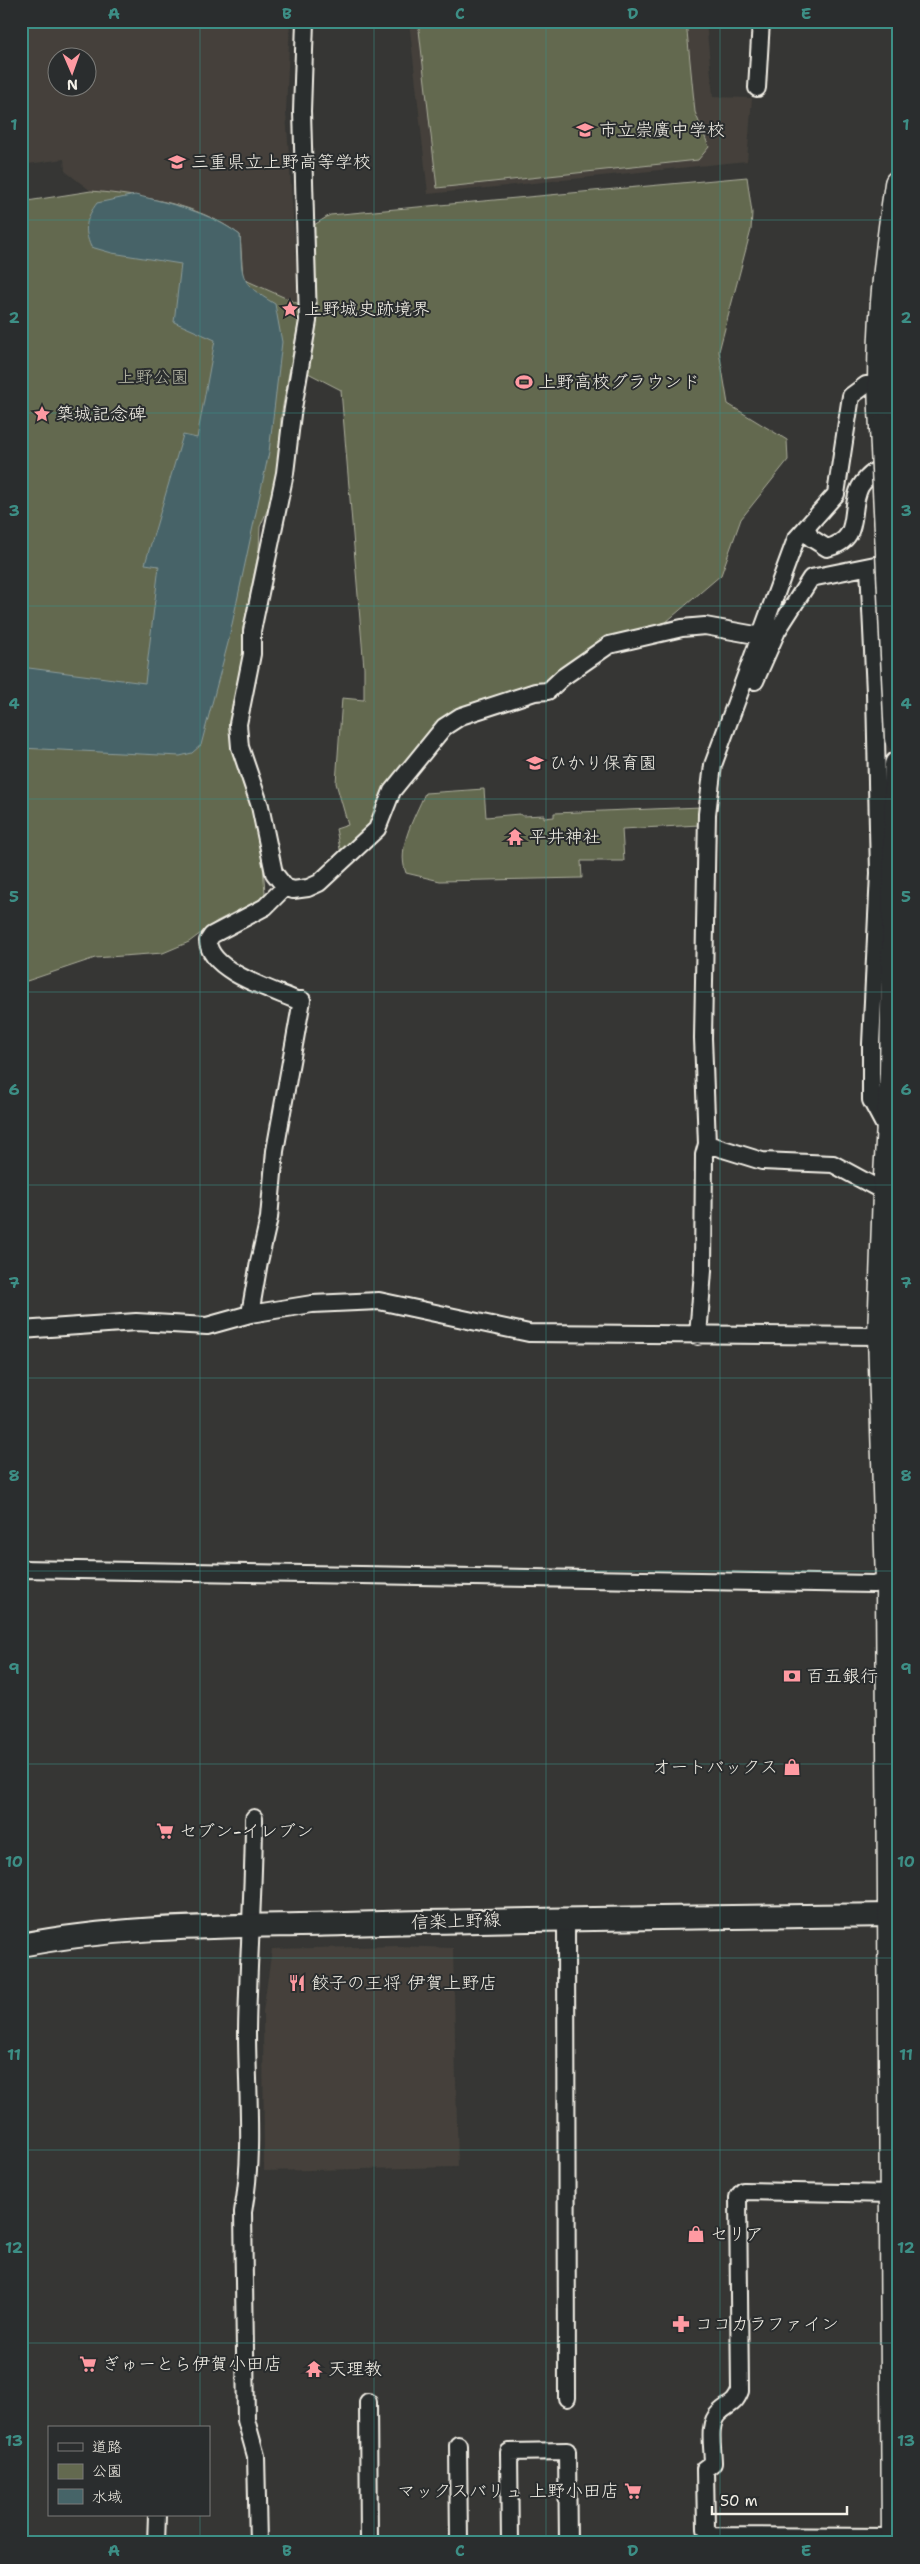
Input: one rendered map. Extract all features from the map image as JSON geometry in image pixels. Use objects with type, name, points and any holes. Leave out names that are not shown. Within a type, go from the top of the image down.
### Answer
[{"type":"highway","points":[[899,184],[882,332],[881,384],[899,738]]},
{"type":"highway","points":[[896,2540],[895,1915],[890,1581],[882,1336],[893,1197],[895,1131],[894,1073],[899,765]]},
{"type":"main road","name":"信楽上野線","points":[[21,1945],[58,1938],[136,1929],[566,1918],[895,1915]]},
{"type":"street","points":[[305,21],[302,111],[308,320],[292,414],[285,473],[252,631],[252,654],[238,724],[240,747],[260,806],[274,873],[285,886],[293,890],[308,888],[319,883],[377,829],[392,791],[444,727],[461,716],[535,692],[548,691],[563,677],[609,645],[682,628],[705,626],[761,636]]},
{"type":"street","points":[[757,88],[761,21]]},
{"type":"street","points":[[698,1336],[704,1271],[704,1155],[707,1144],[702,1038],[707,814],[713,765],[796,539],[836,494],[851,396],[866,385],[881,384]]},
{"type":"street","points":[[806,528],[811,538],[827,548],[838,545],[846,539],[855,515],[860,488],[865,480],[899,453]]},
{"type":"street","points":[[729,723],[737,725],[777,631],[811,578],[825,573],[869,567],[899,558]]},
{"type":"street","points":[[869,567],[875,692],[879,873],[871,1044],[871,1100],[895,1131]]},
{"type":"street","points":[[250,1314],[269,1218],[276,1143],[302,1000],[296,1000],[225,968],[210,951],[208,941],[212,935],[265,907],[285,886]]},
{"type":"street","points":[[707,1144],[762,1161],[833,1164],[893,1197]]},
{"type":"street","points":[[21,1330],[136,1322],[208,1326],[250,1314],[312,1304],[379,1301],[529,1333],[698,1336],[882,1336]]},
{"type":"street","points":[[21,1569],[873,1584],[890,1581]]},
{"type":"street","points":[[254,1818],[254,1871],[250,1926],[247,2032],[250,2154],[243,2222],[246,2420],[256,2456],[258,2543]]},
{"type":"street","points":[[566,1918],[567,2398]]},
{"type":"street","points":[[894,2194],[743,2191],[738,2197],[740,2391],[736,2402],[718,2413],[712,2423],[713,2463],[705,2469],[706,2536],[896,2540]]},
{"type":"street","points":[[368,2402],[369,2543]]},
{"type":"street","points":[[458,2445],[459,2543]]},
{"type":"street","points":[[510,2543],[509,2452],[567,2452],[568,2543]]},
{"type":"street","points":[[156,2543],[157,2516]]},
{"type":"shaded area","name":"三重県立上野高等学校","points":[[21,21],[290,21],[286,112],[299,304],[243,279],[240,235],[187,208],[135,195],[91,191],[65,171],[64,159],[21,165]]},
{"type":"shaded area","name":"市立崇廣中学校","points":[[409,21],[706,21],[713,97],[752,98],[747,161],[428,194]]},
{"type":"shaded area","points":[[397,1946],[453,1948],[458,2167],[264,2171],[263,2011],[272,1949]]},
{"type":"green space","name":"市立崇廣中学校","points":[[418,21],[686,21],[695,112],[709,147],[698,160],[437,188]]},
{"type":"green space","name":"上野高校グラウンド","points":[[747,177],[752,213],[751,230],[719,351],[728,404],[787,440],[788,460],[741,519],[721,575],[659,628],[547,685],[461,708],[370,827],[341,854],[336,829],[348,825],[336,783],[342,698],[364,700],[364,668],[341,390],[308,373],[317,320],[314,225],[330,215]]},
{"type":"green space","name":"上野公園","points":[[91,191],[130,195],[169,203],[206,215],[223,224],[240,235],[243,279],[299,304],[299,320],[281,416],[280,449],[272,499],[260,527],[259,550],[243,628],[245,650],[232,705],[231,749],[252,811],[263,865],[265,893],[259,900],[217,921],[189,942],[163,953],[95,958],[21,983],[21,202]]},
{"type":"green space","name":"平井神社","points":[[484,789],[486,817],[519,814],[523,816],[544,815],[544,818],[554,817],[554,813],[701,807],[700,825],[622,829],[624,861],[581,861],[582,878],[440,881],[406,873],[403,853],[405,843],[425,793]]},
{"type":"water","points":[[135,195],[203,215],[216,220],[240,235],[244,277],[262,296],[275,304],[282,342],[269,452],[228,643],[201,745],[192,753],[180,756],[21,748],[21,667],[145,683],[159,566],[145,564],[183,435],[197,438],[215,340],[174,322],[181,264],[112,253],[91,247],[87,235],[88,219],[97,203]]},
{"type":"place","name":"市立崇廣中学校","points":[[585,130]]},
{"type":"place","name":"三重県立上野高等学校","points":[[177,162]]},
{"type":"place","name":"上野城史跡境界","points":[[290,309]]},
{"type":"place","name":"上野高校グラウンド","points":[[524,382]]},
{"type":"place","name":"築城記念碑","points":[[42,414]]},
{"type":"place","name":"ひかり保育園","points":[[535,763]]},
{"type":"place","name":"平井神社","points":[[515,837]]},
{"type":"place","name":"百五銀行","points":[[792,1676]]},
{"type":"place","name":"オートバックス","points":[[792,1767]]},
{"type":"place","name":"セブン-イレブン","points":[[165,1831]]},
{"type":"place","name":"餃子の王将 伊賀上野店","points":[[297,1983]]},
{"type":"place","name":"セリア","points":[[696,2234]]},
{"type":"place","name":"ココカラファイン","points":[[681,2324]]},
{"type":"place","name":"ぎゅーとら伊賀小田店","points":[[88,2364]]},
{"type":"place","name":"天理教","points":[[314,2369]]},
{"type":"place","name":"マックスバリュ 上野小田店","points":[[633,2491]]}]
